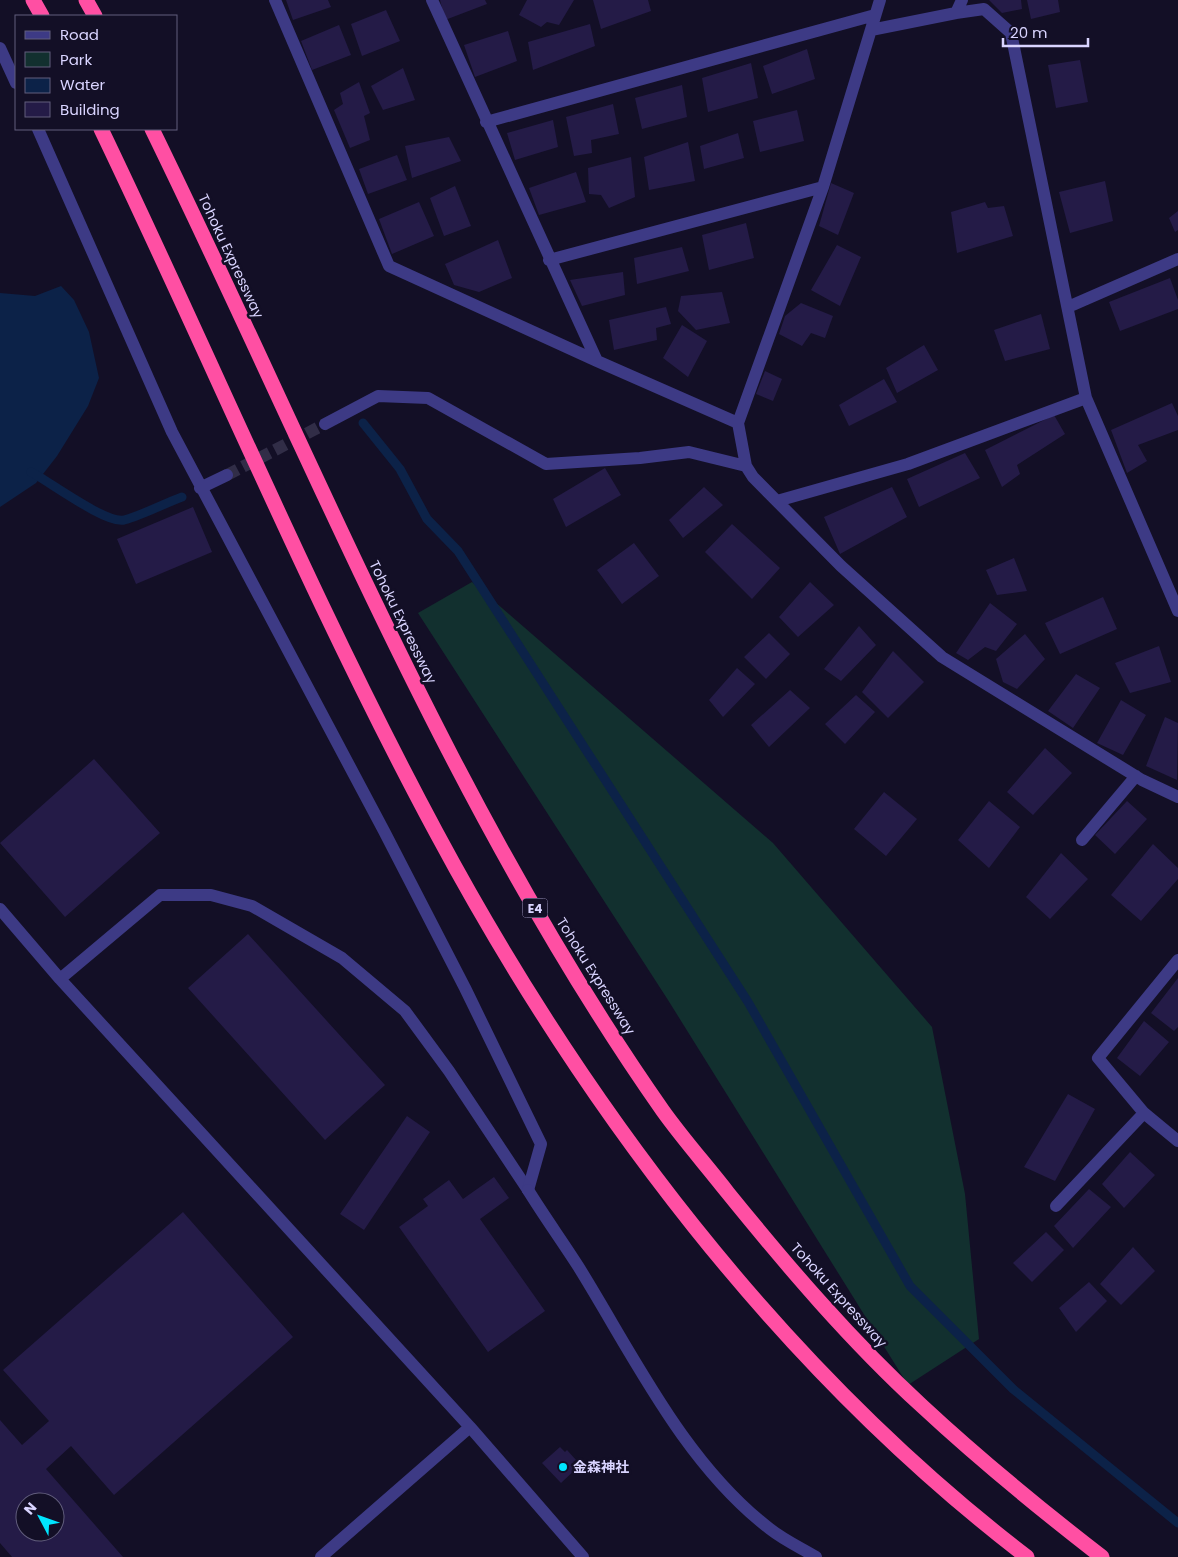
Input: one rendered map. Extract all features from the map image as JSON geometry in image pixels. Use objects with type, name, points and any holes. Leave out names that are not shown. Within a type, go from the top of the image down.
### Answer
[{"type":"highway","points":[[33,0],[41,15]]},
{"type":"highway","points":[[86,0],[94,15]]},
{"type":"highway","points":[[101,130],[162,256],[282,521],[436,832],[502,947],[564,1047],[632,1148],[710,1247],[798,1347],[890,1440],[1028,1557]]},
{"type":"highway","name":"Tohoku Expressway","points":[[152,130],[207,242],[329,507],[415,687],[478,808],[548,930],[664,1113],[828,1310],[919,1404],[1030,1501],[1102,1557]]},
{"type":"street","points":[[275,0],[389,266],[738,423]]},
{"type":"street","points":[[432,0],[549,260],[597,361]]},
{"type":"street","points":[[880,0],[823,187],[738,423],[746,466],[841,566],[942,657],[1136,776],[1178,798]]},
{"type":"street","points":[[956,13],[962,0]]},
{"type":"street","points":[[871,30],[984,9],[1011,33],[1086,398],[1178,611]]},
{"type":"street","points":[[486,122],[875,15]]},
{"type":"street","points":[[0,48],[15,81]]},
{"type":"street","points":[[38,130],[172,432],[200,488],[384,831],[465,988],[541,1144],[528,1190]]},
{"type":"street","points":[[549,260],[823,187]]},
{"type":"street","points":[[1068,307],[1178,259]]},
{"type":"street","points":[[325,424],[378,396],[428,398],[546,464],[640,458],[689,452],[746,466]]},
{"type":"street","points":[[777,500],[908,464],[1086,398]]},
{"type":"street","points":[[200,488],[227,475]]},
{"type":"street","points":[[1082,840],[1136,776]]},
{"type":"street","points":[[60,979],[160,895],[211,895],[252,906],[342,958],[404,1011],[449,1071],[578,1267],[637,1367],[690,1444],[726,1488],[770,1530],[816,1557]]},
{"type":"street","points":[[0,909],[60,979],[470,1427],[583,1557]]},
{"type":"street","points":[[1178,960],[1098,1058],[1144,1113],[1178,1141]]},
{"type":"street","points":[[1056,1206],[1144,1113]]},
{"type":"street","points":[[321,1557],[470,1427]]},
{"type":"green space","points":[[472,582],[773,843],[932,1027],[965,1194],[979,1339],[908,1385],[668,1000],[418,613]]},
{"type":"water","points":[[61,286],[74,300],[89,332],[99,378],[88,406],[57,456],[36,483],[0,507],[0,293],[35,296]]},
{"type":"building","points":[[286,0],[328,0],[331,7],[293,20]]},
{"type":"building","points":[[440,0],[485,0],[487,4],[445,20]]},
{"type":"building","points":[[527,0],[574,0],[559,25],[547,22],[541,27],[519,15]]},
{"type":"building","points":[[593,0],[648,0],[651,11],[601,29]]},
{"type":"building","points":[[989,0],[1021,0],[1022,9],[1002,13]]},
{"type":"building","points":[[1027,0],[1058,0],[1060,12],[1031,19]]},
{"type":"building","points":[[386,10],[400,41],[362,56],[351,24]]},
{"type":"building","points":[[590,24],[595,46],[533,70],[528,42]]},
{"type":"building","points":[[339,25],[351,55],[312,70],[301,41]]},
{"type":"building","points":[[508,31],[517,61],[475,77],[464,45]]},
{"type":"building","points":[[807,49],[815,79],[772,94],[763,66]]},
{"type":"building","points":[[1080,60],[1088,102],[1056,108],[1048,65]]},
{"type":"building","points":[[751,63],[758,98],[708,112],[702,78]]},
{"type":"building","points":[[403,68],[415,100],[383,110],[371,86]]},
{"type":"building","points":[[359,82],[370,113],[364,116],[370,140],[350,148],[334,110],[343,104],[340,93]]},
{"type":"building","points":[[682,85],[687,117],[642,129],[635,98]]},
{"type":"building","points":[[613,104],[619,134],[591,140],[592,153],[574,156],[566,117]]},
{"type":"building","points":[[797,110],[804,141],[760,152],[753,121]]},
{"type":"building","points":[[553,120],[558,147],[515,160],[507,133]]},
{"type":"building","points":[[738,133],[744,158],[704,169],[700,146]]},
{"type":"building","points":[[449,137],[461,161],[412,178],[405,146]]},
{"type":"building","points":[[688,142],[695,181],[649,190],[644,157]]},
{"type":"building","points":[[397,155],[407,180],[368,194],[359,169]]},
{"type":"building","points":[[631,157],[635,197],[609,208],[601,195],[589,194],[588,168]]},
{"type":"building","points":[[576,172],[586,202],[539,215],[529,188]]},
{"type":"building","points":[[1105,181],[1113,221],[1070,233],[1059,192]]},
{"type":"building","points":[[831,183],[854,193],[838,235],[819,226]]},
{"type":"building","points":[[455,186],[471,226],[444,236],[430,198]]},
{"type":"building","points":[[419,202],[434,236],[392,254],[379,219]]},
{"type":"building","points":[[985,202],[988,208],[1004,206],[1013,236],[957,253],[951,212]]},
{"type":"building","points":[[1178,211],[1178,230],[1175,232],[1169,218]]},
{"type":"building","points":[[746,223],[754,258],[709,270],[702,235]]},
{"type":"building","points":[[498,240],[512,278],[479,292],[454,285],[445,264]]},
{"type":"building","points":[[837,245],[861,257],[840,306],[811,290]]},
{"type":"building","points":[[682,247],[689,271],[637,284],[634,258]]},
{"type":"building","points":[[623,272],[625,295],[582,306],[570,280]]},
{"type":"building","points":[[1170,278],[1178,300],[1178,309],[1120,331],[1109,302]]},
{"type":"building","points":[[722,292],[730,323],[696,330],[678,311],[681,296]]},
{"type":"building","points":[[801,303],[833,316],[825,338],[811,333],[802,346],[779,334],[785,316]]},
{"type":"building","points":[[666,307],[671,324],[656,328],[657,340],[614,350],[609,320]]},
{"type":"building","points":[[1041,314],[1050,349],[1005,361],[994,330]]},
{"type":"building","points":[[682,325],[707,341],[688,377],[663,358]]},
{"type":"building","points":[[924,345],[938,370],[897,393],[886,368]]},
{"type":"building","points":[[765,371],[782,379],[773,401],[756,394]]},
{"type":"building","points":[[884,379],[897,402],[849,426],[839,405]]},
{"type":"building","points":[[1172,403],[1178,416],[1178,430],[1138,445],[1147,461],[1127,473],[1111,430]]},
{"type":"building","points":[[1054,415],[1065,434],[1017,465],[1020,474],[1002,487],[985,450]]},
{"type":"building","points":[[965,453],[980,478],[919,507],[907,479]]},
{"type":"building","points":[[605,468],[621,495],[566,527],[553,499]]},
{"type":"building","points":[[704,487],[723,505],[683,538],[669,520]]},
{"type":"building","points":[[892,487],[907,517],[840,554],[824,517]]},
{"type":"building","points":[[193,507],[212,552],[136,584],[117,539]]},
{"type":"building","points":[[732,524],[780,568],[752,599],[705,552]]},
{"type":"building","points":[[634,543],[659,576],[622,604],[597,570]]},
{"type":"building","points":[[1014,558],[1027,591],[997,595],[986,570]]},
{"type":"building","points":[[810,582],[834,605],[798,637],[779,617]]},
{"type":"building","points":[[1103,597],[1117,629],[1060,654],[1045,623]]},
{"type":"building","points":[[990,603],[1017,624],[996,651],[985,647],[968,660],[956,653]]},
{"type":"building","points":[[859,626],[876,645],[841,681],[824,669]]},
{"type":"building","points":[[769,633],[790,654],[766,679],[744,657]]},
{"type":"building","points":[[1025,634],[1045,659],[1017,689],[1003,682],[996,659]]},
{"type":"building","points":[[1159,646],[1171,682],[1130,693],[1115,663]]},
{"type":"building","points":[[893,651],[924,682],[888,718],[862,692]]},
{"type":"building","points":[[737,668],[755,684],[723,717],[709,700]]},
{"type":"building","points":[[1076,674],[1100,688],[1073,728],[1048,711]]},
{"type":"building","points":[[790,690],[810,708],[769,747],[751,725]]},
{"type":"building","points":[[856,695],[875,712],[845,744],[825,724]]},
{"type":"building","points":[[1121,700],[1146,715],[1123,755],[1097,743]]},
{"type":"building","points":[[1165,717],[1178,723],[1177,780],[1146,766]]},
{"type":"building","points":[[1045,748],[1072,773],[1033,815],[1007,792]]},
{"type":"building","points":[[94,759],[160,833],[65,917],[0,843]]},
{"type":"building","points":[[884,792],[917,819],[886,856],[854,829]]},
{"type":"building","points":[[989,801],[1020,827],[989,868],[958,840]]},
{"type":"building","points":[[1127,801],[1147,819],[1115,854],[1095,835]]},
{"type":"building","points":[[1153,844],[1178,868],[1178,879],[1141,921],[1111,895]]},
{"type":"building","points":[[1061,853],[1088,879],[1050,919],[1026,897]]},
{"type":"building","points":[[248,934],[385,1085],[325,1140],[188,988]]},
{"type":"building","points":[[1178,978],[1178,1027],[1174,1031],[1151,1013]]},
{"type":"building","points":[[1144,1021],[1169,1042],[1140,1076],[1117,1058]]},
{"type":"building","points":[[1068,1094],[1095,1109],[1055,1181],[1024,1167]]},
{"type":"building","points":[[407,1116],[430,1132],[364,1230],[340,1214]]},
{"type":"building","points":[[1130,1152],[1155,1175],[1124,1208],[1102,1184]]},
{"type":"building","points":[[494,1177],[509,1198],[480,1219],[545,1311],[488,1352],[399,1227],[428,1206],[423,1199],[449,1180],[463,1199]]},
{"type":"building","points":[[1089,1189],[1111,1207],[1073,1248],[1054,1226]]},
{"type":"building","points":[[183,1212],[293,1337],[114,1495],[71,1446],[46,1469],[123,1557],[12,1557],[0,1543],[0,1420],[22,1445],[49,1421],[3,1370]]},
{"type":"building","points":[[1046,1232],[1064,1250],[1032,1282],[1013,1263]]},
{"type":"building","points":[[1133,1247],[1155,1271],[1121,1305],[1100,1284]]},
{"type":"building","points":[[1089,1282],[1107,1301],[1076,1332],[1059,1308]]},
{"type":"building","points":[[560,1447],[565,1452],[567,1450],[576,1460],[573,1462],[578,1467],[561,1483],[542,1463]]},
{"type":"waterway","points":[[363,423],[400,469],[427,519],[458,551],[748,1002],[910,1286],[1013,1389],[1178,1523]]},
{"type":"waterway","points":[[31,472],[92,509],[116,519],[124,520],[131,518],[182,497]]},
{"type":"tunnel","points":[[227,475],[325,424]]},
{"type":"place","name":"金森神社","points":[[563,1467]]}]
